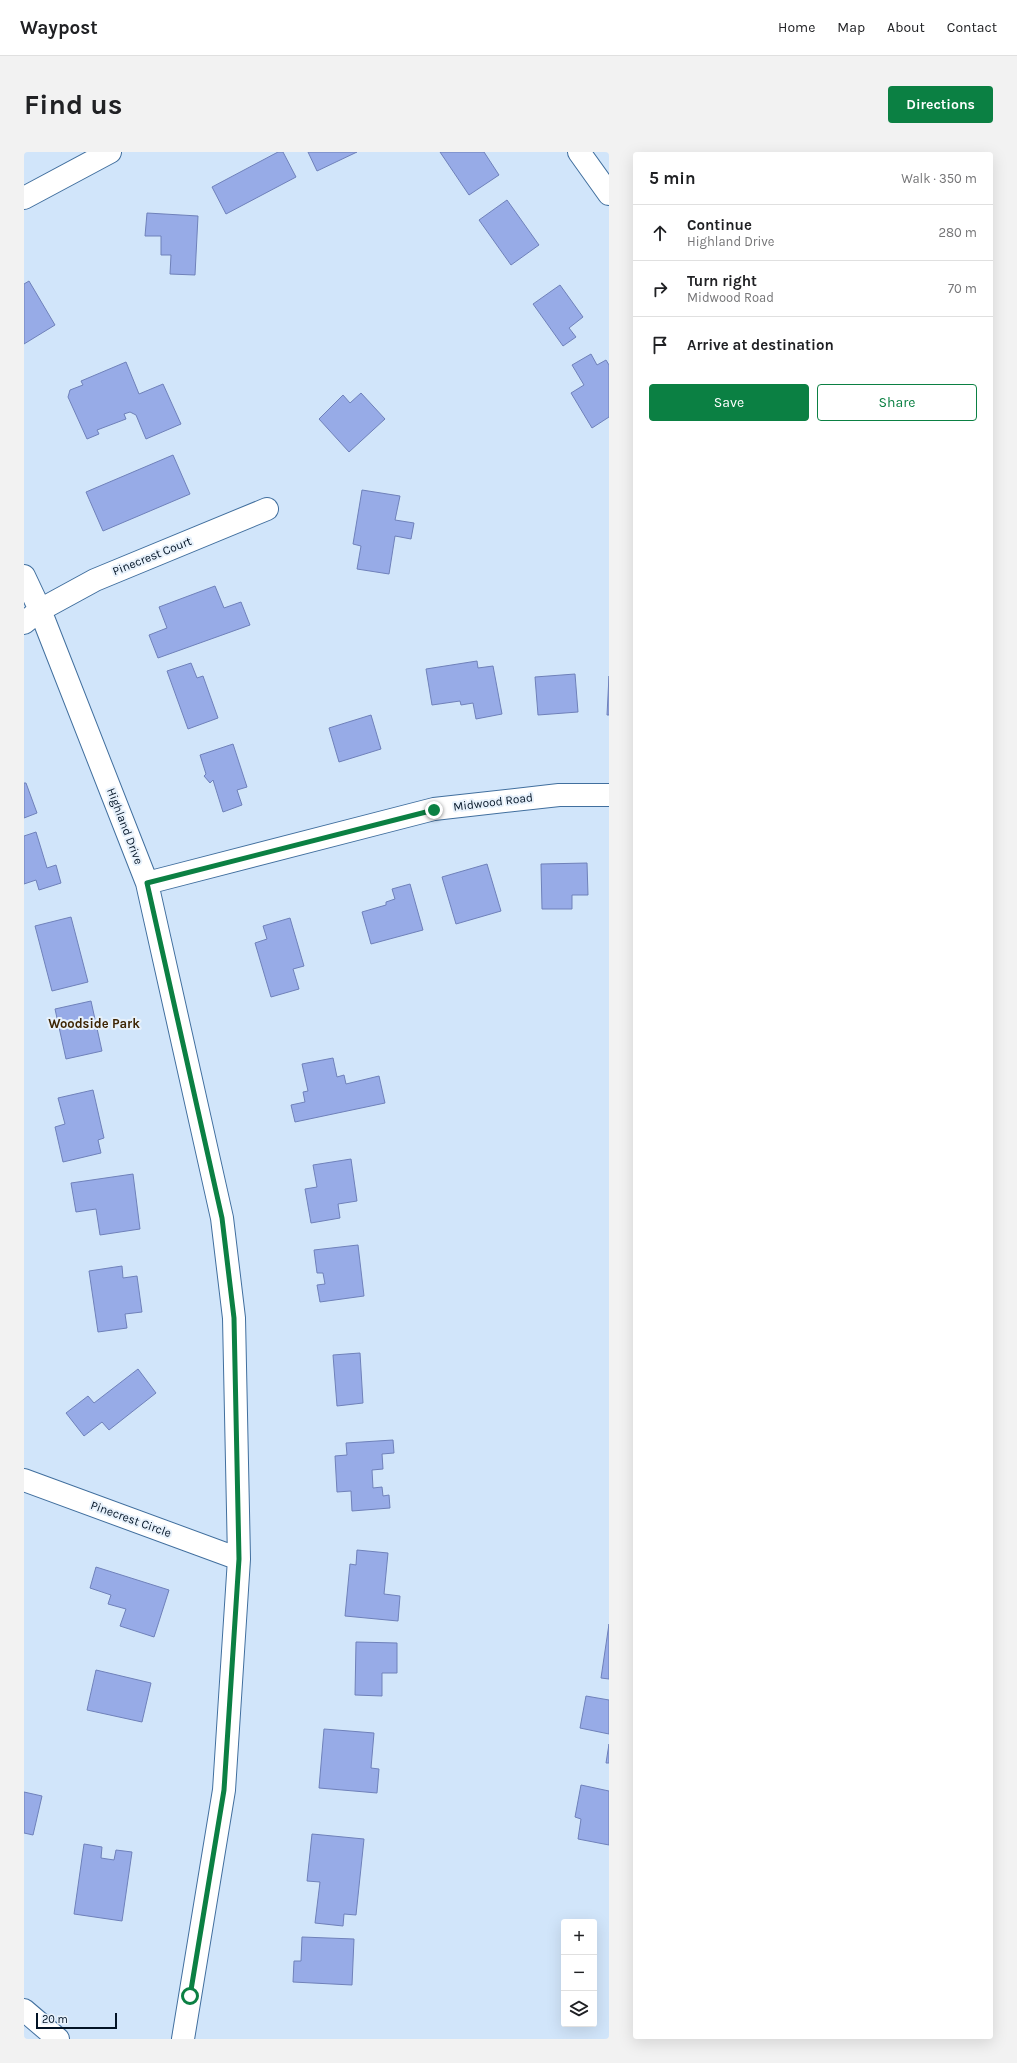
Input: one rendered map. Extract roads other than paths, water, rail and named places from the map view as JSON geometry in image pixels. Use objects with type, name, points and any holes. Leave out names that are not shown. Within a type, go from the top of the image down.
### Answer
[{"type":"street","points":[[24,198],[110,152]]},
{"type":"street","points":[[579,152],[609,194]]},
{"type":"street","name":"Pinecrest Court","points":[[32,616],[95,580],[267,509]]},
{"type":"street","name":"Highland Drive","points":[[24,576],[32,616],[147,883],[222,1218],[234,1318],[239,1559],[224,1790],[183,2039]]},
{"type":"street","name":"Midwood Road","points":[[147,883],[434,810],[559,794],[609,795]]},
{"type":"street","name":"Pinecrest Circle","points":[[24,1480],[239,1559]]},
{"type":"street","points":[[31,2024],[58,2039]]},
{"type":"district","name":"Woodside Park","points":[[94,1023]]}]
